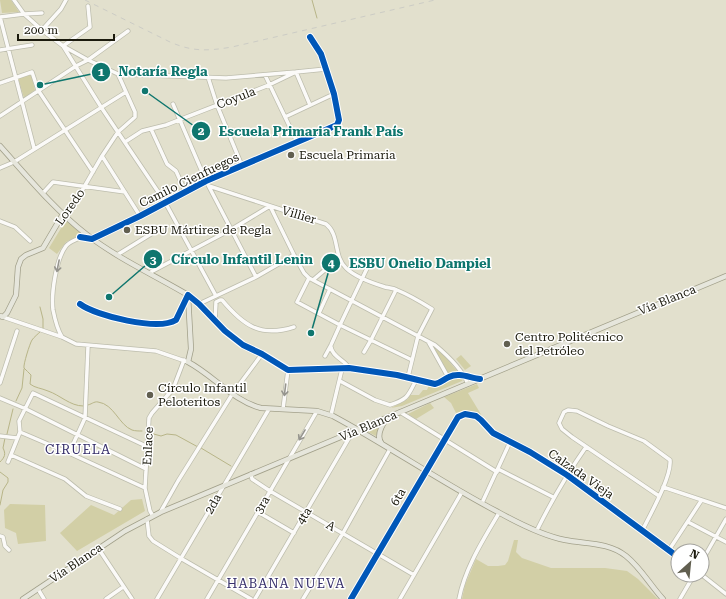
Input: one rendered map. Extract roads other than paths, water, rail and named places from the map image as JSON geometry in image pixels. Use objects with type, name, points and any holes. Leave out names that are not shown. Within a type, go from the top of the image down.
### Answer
[{"type":"main road","points":[[0,146],[42,193],[63,214],[92,239],[117,255],[188,295]]},
{"type":"main road","name":"Loredo","points":[[1,317],[7,313],[16,295],[18,267],[22,259],[43,248],[47,244],[63,214]]},
{"type":"main road","name":"Vía Blanca","points":[[23,599],[125,530],[161,512],[726,276]]},
{"type":"main road","name":"Enlace","points":[[186,361],[192,349],[188,295]]},
{"type":"main road","points":[[192,349],[193,361],[198,367]]},
{"type":"main road","points":[[186,361],[198,367],[252,406],[269,409],[317,410],[331,414],[499,513],[537,530],[565,540],[606,546],[615,550],[625,555],[641,570],[663,599]]},
{"type":"main road","points":[[387,418],[383,423],[379,436],[380,442],[387,447]]},
{"type":"street","points":[[14,0],[24,14],[42,30],[64,46],[88,60],[118,74],[208,77],[265,75],[296,72],[310,105]]},
{"type":"street","points":[[42,30],[61,9],[66,0]]},
{"type":"street","points":[[64,46],[90,27],[88,6]]},
{"type":"street","points":[[34,148],[0,17],[42,13]]},
{"type":"street","points":[[0,114],[88,60],[128,31]]},
{"type":"street","points":[[285,117],[334,94],[320,54],[310,37]]},
{"type":"street","points":[[0,50],[32,45]]},
{"type":"street","points":[[64,46],[101,107],[165,202],[216,296]]},
{"type":"street","name":"Coyula","points":[[125,142],[142,131],[166,125],[269,85],[296,72],[326,69]]},
{"type":"street","points":[[0,83],[32,72],[38,90],[93,172]]},
{"type":"street","points":[[0,168],[14,162],[34,148],[126,92],[118,74]]},
{"type":"street","points":[[265,75],[297,142]]},
{"type":"street","points":[[208,77],[217,105],[242,166]]},
{"type":"street","name":"Loredo","points":[[63,214],[76,201],[118,132],[136,114],[126,92]]},
{"type":"street","name":"Camilo Cienfuegos","points":[[92,239],[140,216],[206,181],[337,125],[339,123],[334,94]]},
{"type":"street","points":[[173,104],[206,181],[256,277]]},
{"type":"street","points":[[151,128],[167,164],[176,170],[185,191]]},
{"type":"street","points":[[102,156],[140,216]]},
{"type":"street","points":[[42,193],[53,182],[124,192]]},
{"type":"street","points":[[209,186],[270,206],[304,274],[428,341],[443,351],[464,375],[468,384]]},
{"type":"street","points":[[149,272],[232,229],[270,206]]},
{"type":"street","name":"Villier","points":[[270,206],[326,224],[330,227],[334,235],[339,258]]},
{"type":"street","points":[[0,221],[15,227],[30,241]]},
{"type":"street","points":[[62,337],[56,323],[53,309],[53,293],[57,268],[64,248],[68,244],[86,234]]},
{"type":"street","points":[[117,255],[152,234]]},
{"type":"street","points":[[80,237],[92,239]]},
{"type":"street","points":[[199,304],[256,277],[294,255]]},
{"type":"street","points":[[408,377],[418,336],[432,309],[396,290],[377,284],[345,268],[339,258],[311,279],[297,302],[412,360]]},
{"type":"street","points":[[325,356],[371,260]]},
{"type":"street","points":[[319,313],[330,289]]},
{"type":"street","points":[[364,352],[396,290]]},
{"type":"street","points":[[80,304],[120,320],[164,324],[176,320],[188,295],[199,304],[225,331],[243,345],[262,354],[288,370],[349,368],[408,377],[435,384],[440,383],[448,377],[464,375],[480,379]]},
{"type":"street","points":[[215,321],[216,302],[222,300],[238,317],[259,330],[268,332],[294,327]]},
{"type":"street","points":[[1,317],[62,337],[76,344],[156,352],[186,361]]},
{"type":"street","points":[[0,383],[2,372],[17,331]]},
{"type":"street","points":[[428,341],[448,377]]},
{"type":"street","points":[[331,345],[334,353],[346,363],[349,368]]},
{"type":"street","points":[[69,453],[86,413],[88,346]]},
{"type":"street","points":[[161,512],[198,448],[233,393],[262,354]]},
{"type":"street","name":"Enlace","points":[[154,516],[150,511],[145,488],[146,446],[149,418],[173,389],[186,361]]},
{"type":"street","points":[[331,414],[342,369]]},
{"type":"street","points":[[283,409],[288,370]]},
{"type":"street","points":[[340,381],[375,400],[390,405],[404,400],[416,380]]},
{"type":"street","points":[[8,462],[20,432],[19,421],[33,393],[146,446]]},
{"type":"street","points":[[0,398],[26,409],[146,469]]},
{"type":"street","name":"2da","points":[[158,599],[269,409]]},
{"type":"street","name":"3ra","points":[[207,599],[317,410]]},
{"type":"street","points":[[642,531],[659,496],[663,487],[671,466],[670,460],[644,441],[577,411],[568,410],[564,412],[559,423],[562,429],[659,496]]},
{"type":"street","points":[[400,412],[497,471],[554,497]]},
{"type":"street","name":"6ta","points":[[352,599],[458,417],[465,414],[470,415]]},
{"type":"street","name":"Calzada Vieja","points":[[470,415],[480,420],[493,433],[566,475],[669,550]]},
{"type":"street","points":[[20,432],[145,488]]},
{"type":"street","name":"4ta","points":[[255,599],[352,433]]},
{"type":"street","points":[[0,436],[17,438]]},
{"type":"street","points":[[482,503],[510,442]]},
{"type":"street","points":[[303,599],[342,533],[387,447]]},
{"type":"street","points":[[537,530],[566,475],[586,447]]},
{"type":"street","points":[[11,455],[65,479],[86,496],[120,509]]},
{"type":"street","name":"A","points":[[251,474],[252,479],[270,491],[414,575]]},
{"type":"street","points":[[663,487],[701,501],[726,508]]},
{"type":"street","points":[[400,599],[462,492]]},
{"type":"street","points":[[669,550],[701,501]]},
{"type":"street","points":[[258,512],[294,533]]},
{"type":"street","points":[[459,599],[463,582],[479,547],[499,513]]},
{"type":"street","points":[[710,546],[726,518]]},
{"type":"street","points":[[147,519],[150,538],[182,559],[251,599]]},
{"type":"street","points":[[688,522],[726,542]]},
{"type":"street","points":[[0,536],[3,537],[5,546],[9,550]]},
{"type":"street","points":[[98,548],[132,599]]},
{"type":"street","points":[[710,581],[726,594]]},
{"type":"street","points":[[680,599],[689,583]]},
{"type":"street","points":[[106,599],[123,587]]},
{"type":"street","points":[[38,589],[44,599]]},
{"type":"waterway","points":[[312,0],[317,18]]},
{"type":"waterway","points":[[40,307],[43,319],[43,329]]},
{"type":"waterway","points":[[41,331],[32,340],[28,349],[25,363],[24,368],[31,375],[30,384],[78,406],[83,406]]},
{"type":"waterway","points":[[16,401],[22,388],[24,369]]},
{"type":"waterway","points":[[87,405],[97,402],[104,404],[112,410],[127,427],[133,430],[142,431]]},
{"type":"waterway","points":[[7,434],[13,409]]},
{"type":"waterway","points":[[150,433],[161,436],[167,434],[176,435],[198,447]]},
{"type":"waterway","points":[[0,462],[4,455],[3,448],[5,438]]},
{"type":"waterway","points":[[201,448],[231,466]]},
{"type":"waterway","points":[[0,472],[8,478],[8,482],[3,490],[0,505]]},
{"type":"railway","points":[[85,0],[170,42],[186,48],[201,50],[232,47],[435,0]]},
{"type":"place","name":"Notaría Regla","points":[[40,85]]},
{"type":"place","name":"Escuela Primaria Frank País","points":[[145,91]]},
{"type":"place","name":"Escuela Primaria","points":[[291,155]]},
{"type":"place","name":"ESBU Mártires de Regla","points":[[127,230]]},
{"type":"place","name":"Círculo Infantil Lenin","points":[[109,297]]},
{"type":"place","name":"ESBU Onelio Dampiel","points":[[311,333]]},
{"type":"place","name":"Centro Politécnico del Petróleo","points":[[507,344]]},
{"type":"place","name":"Círculo Infantil Peloteritos","points":[[150,395]]},
{"type":"district","name":"CIRUELA","points":[[78,449]]},
{"type":"district","name":"HABANA NUEVA","points":[[286,583]]}]
